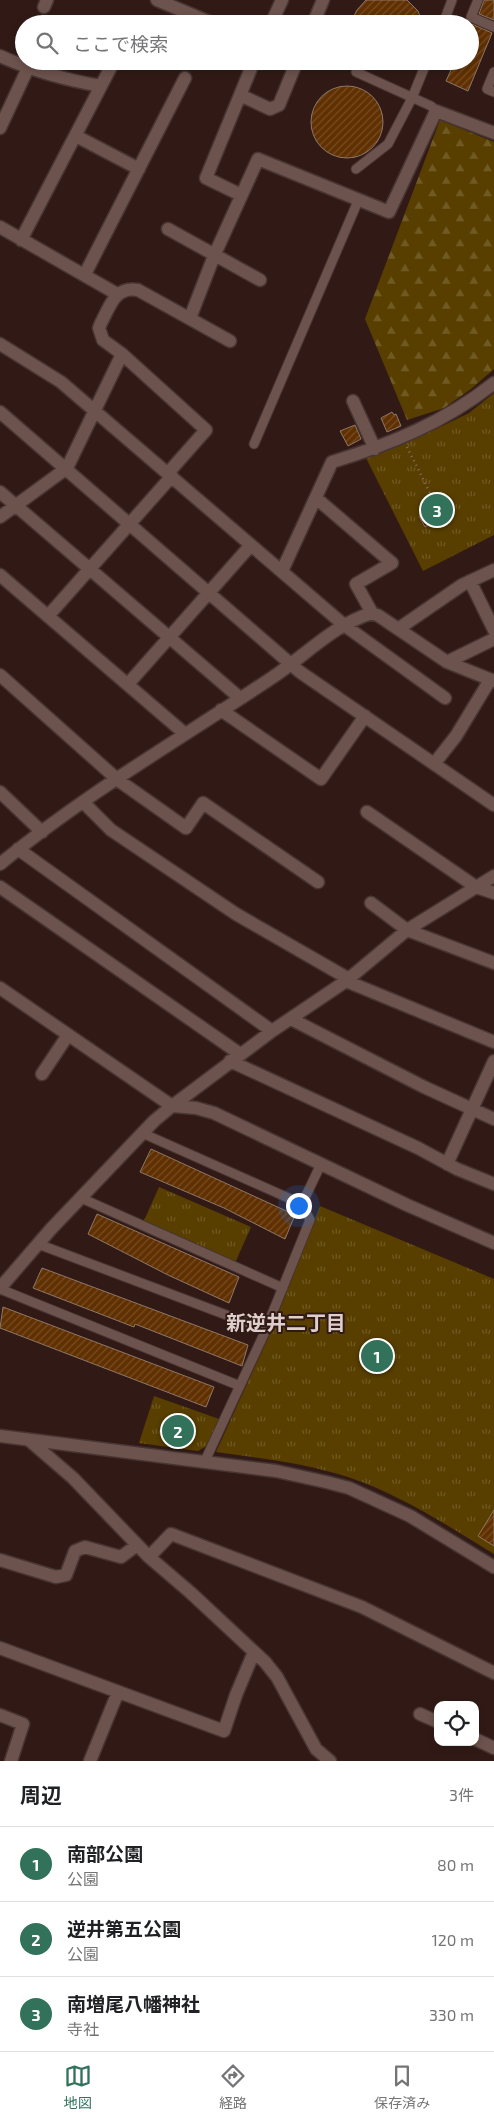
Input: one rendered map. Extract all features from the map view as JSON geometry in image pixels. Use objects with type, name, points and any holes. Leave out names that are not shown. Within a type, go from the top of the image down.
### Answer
[{"type":"street","points":[[157,0],[193,15]]},
{"type":"street","points":[[275,15],[282,0]]},
{"type":"street","points":[[317,15],[323,0]]},
{"type":"street","points":[[0,56],[15,62]]},
{"type":"street","points":[[0,128],[3,114],[27,70]]},
{"type":"street","points":[[34,70],[65,80],[101,86]]},
{"type":"street","points":[[21,240],[109,70]]},
{"type":"street","points":[[241,195],[206,178],[250,70]]},
{"type":"street","points":[[240,95],[270,109],[279,104],[294,70]]},
{"type":"street","points":[[85,274],[185,78]]},
{"type":"street","points":[[190,318],[214,256],[258,159],[389,212],[436,111],[494,132]]},
{"type":"street","points":[[76,136],[139,169]]},
{"type":"street","points":[[0,227],[117,294]]},
{"type":"street","points":[[168,229],[260,280]]},
{"type":"street","points":[[48,616],[130,523],[206,430],[122,354],[103,340],[99,328],[117,294],[129,288],[138,290],[230,341]]},
{"type":"street","points":[[0,344],[61,382],[344,625],[445,698]]},
{"type":"street","points":[[0,517],[67,468],[122,354]]},
{"type":"street","points":[[282,571],[332,462],[375,449],[402,437],[466,406],[494,384]]},
{"type":"street","points":[[353,401],[375,449]]},
{"type":"street","points":[[0,412],[67,468],[292,663],[300,672],[494,805]]},
{"type":"street","points":[[0,492],[240,698]]},
{"type":"street","points":[[316,498],[392,563],[356,584],[372,613],[447,662],[492,680],[456,736],[434,764]]},
{"type":"street","points":[[128,684],[251,546]]},
{"type":"street","points":[[398,630],[470,582],[494,570]]},
{"type":"street","points":[[0,574],[184,733]]},
{"type":"street","points":[[470,582],[494,630]]},
{"type":"street","points":[[0,864],[18,849],[184,733],[292,663],[316,642],[344,625],[372,613]]},
{"type":"street","points":[[447,662],[494,639]]},
{"type":"street","points":[[0,675],[118,780],[186,828],[203,803],[318,882]]},
{"type":"street","points":[[221,710],[321,779],[365,716]]},
{"type":"street","points":[[0,792],[42,832]]},
{"type":"street","points":[[84,803],[111,830],[213,898],[348,980],[494,1042]]},
{"type":"street","points":[[368,812],[476,887],[494,893]]},
{"type":"street","points":[[18,849],[272,1031]]},
{"type":"street","points":[[1,1286],[142,1133],[172,1106],[272,1031],[348,980],[407,930],[494,876]]},
{"type":"street","points":[[0,887],[235,1058],[447,1164],[494,1184]]},
{"type":"street","points":[[371,903],[407,930],[494,963]]},
{"type":"street","points":[[0,988],[172,1106],[196,1108],[214,1113],[494,1243]]},
{"type":"street","points":[[291,1019],[494,1119]]},
{"type":"street","points":[[42,1074],[68,1035]]},
{"type":"street","points":[[447,1164],[494,1061]]},
{"type":"street","points":[[0,1436],[276,1471],[349,1488],[410,1516],[494,1567]]},
{"type":"street","points":[[28,1440],[73,1478],[148,1557],[191,1593],[254,1652],[277,1677],[316,1749],[330,1761]]},
{"type":"street","points":[[148,1557],[171,1534],[362,1608],[494,1673]]},
{"type":"street","points":[[0,1560],[56,1577],[66,1575],[75,1551],[85,1546],[121,1557],[137,1545]]},
{"type":"street","points":[[0,1648],[224,1731],[254,1652]]},
{"type":"street","points":[[90,1761],[118,1692]]},
{"type":"street","points":[[420,1714],[434,1720]]},
{"type":"street","points":[[0,1715],[23,1724],[11,1761]]},
{"type":"street","points":[[479,1741],[494,1748]]},
{"type":"lane","points":[[446,15],[452,0]]},
{"type":"lane","points":[[472,15],[478,0]]},
{"type":"lane","points":[[479,20],[494,27]]},
{"type":"lane","points":[[356,170],[388,144],[412,98],[423,70]]},
{"type":"lane","points":[[356,72],[436,111]]},
{"type":"lane","points":[[494,72],[487,89],[494,92]]},
{"type":"lane","points":[[254,444],[358,201]]},
{"type":"lane","points":[[142,1133],[302,1204],[310,1220],[266,1330],[204,1463]]},
{"type":"lane","points":[[302,1204],[321,1164]]},
{"type":"lane","points":[[81,1198],[283,1288]]},
{"type":"lane","points":[[38,1244],[266,1330]]},
{"type":"lane","points":[[1,1286],[240,1386]]},
{"type":"path","points":[[402,437],[433,499]]},
{"type":"green space","points":[[440,120],[494,142],[494,369],[471,389],[444,408],[407,420],[365,319]]},
{"type":"green space","points":[[494,393],[494,535],[423,571],[366,458],[434,430],[469,413]]},
{"type":"green space","points":[[159,1187],[251,1227],[235,1263],[143,1223]]},
{"type":"green space","points":[[320,1206],[494,1279],[494,1554],[405,1502],[368,1484],[332,1472],[299,1465],[216,1452],[273,1327]]},
{"type":"green space","points":[[154,1396],[219,1419],[208,1445],[198,1451],[139,1443]]},
{"type":"building","points":[[366,0],[407,0],[420,15],[354,15]]},
{"type":"building","points":[[484,0],[494,0],[494,20],[479,14]]},
{"type":"building","points":[[479,27],[492,33],[479,64]]},
{"type":"building","points":[[451,70],[477,70],[468,91],[446,81]]},
{"type":"building","points":[[354,86],[373,96],[381,108],[383,122],[381,136],[373,148],[361,156],[340,158],[321,148],[313,136],[311,115],[321,96],[333,88]]},
{"type":"building","points":[[392,412],[394,415],[396,414],[401,426],[387,432],[381,418]]},
{"type":"building","points":[[355,425],[361,439],[348,446],[340,431]]},
{"type":"building","points":[[440,499],[450,520],[439,525],[437,520],[425,527],[419,516],[432,509],[429,504]]},
{"type":"building","points":[[151,1149],[295,1215],[285,1239],[224,1208],[140,1172]]},
{"type":"building","points":[[97,1214],[239,1277],[229,1303],[168,1275],[88,1234]]},
{"type":"building","points":[[42,1268],[248,1345],[242,1366],[135,1324],[134,1327],[33,1288]]},
{"type":"building","points":[[3,1307],[214,1387],[206,1407],[0,1328]]},
{"type":"building","points":[[494,1510],[494,1546],[478,1536]]},
{"type":"place","name":"南増尾八幡神社","points":[[437,510]]},
{"type":"place","name":"南部公園","points":[[377,1356]]},
{"type":"place","name":"逆井第五公園","points":[[178,1431]]},
{"type":"district","name":"新逆井二丁目","points":[[286,1322]]}]
